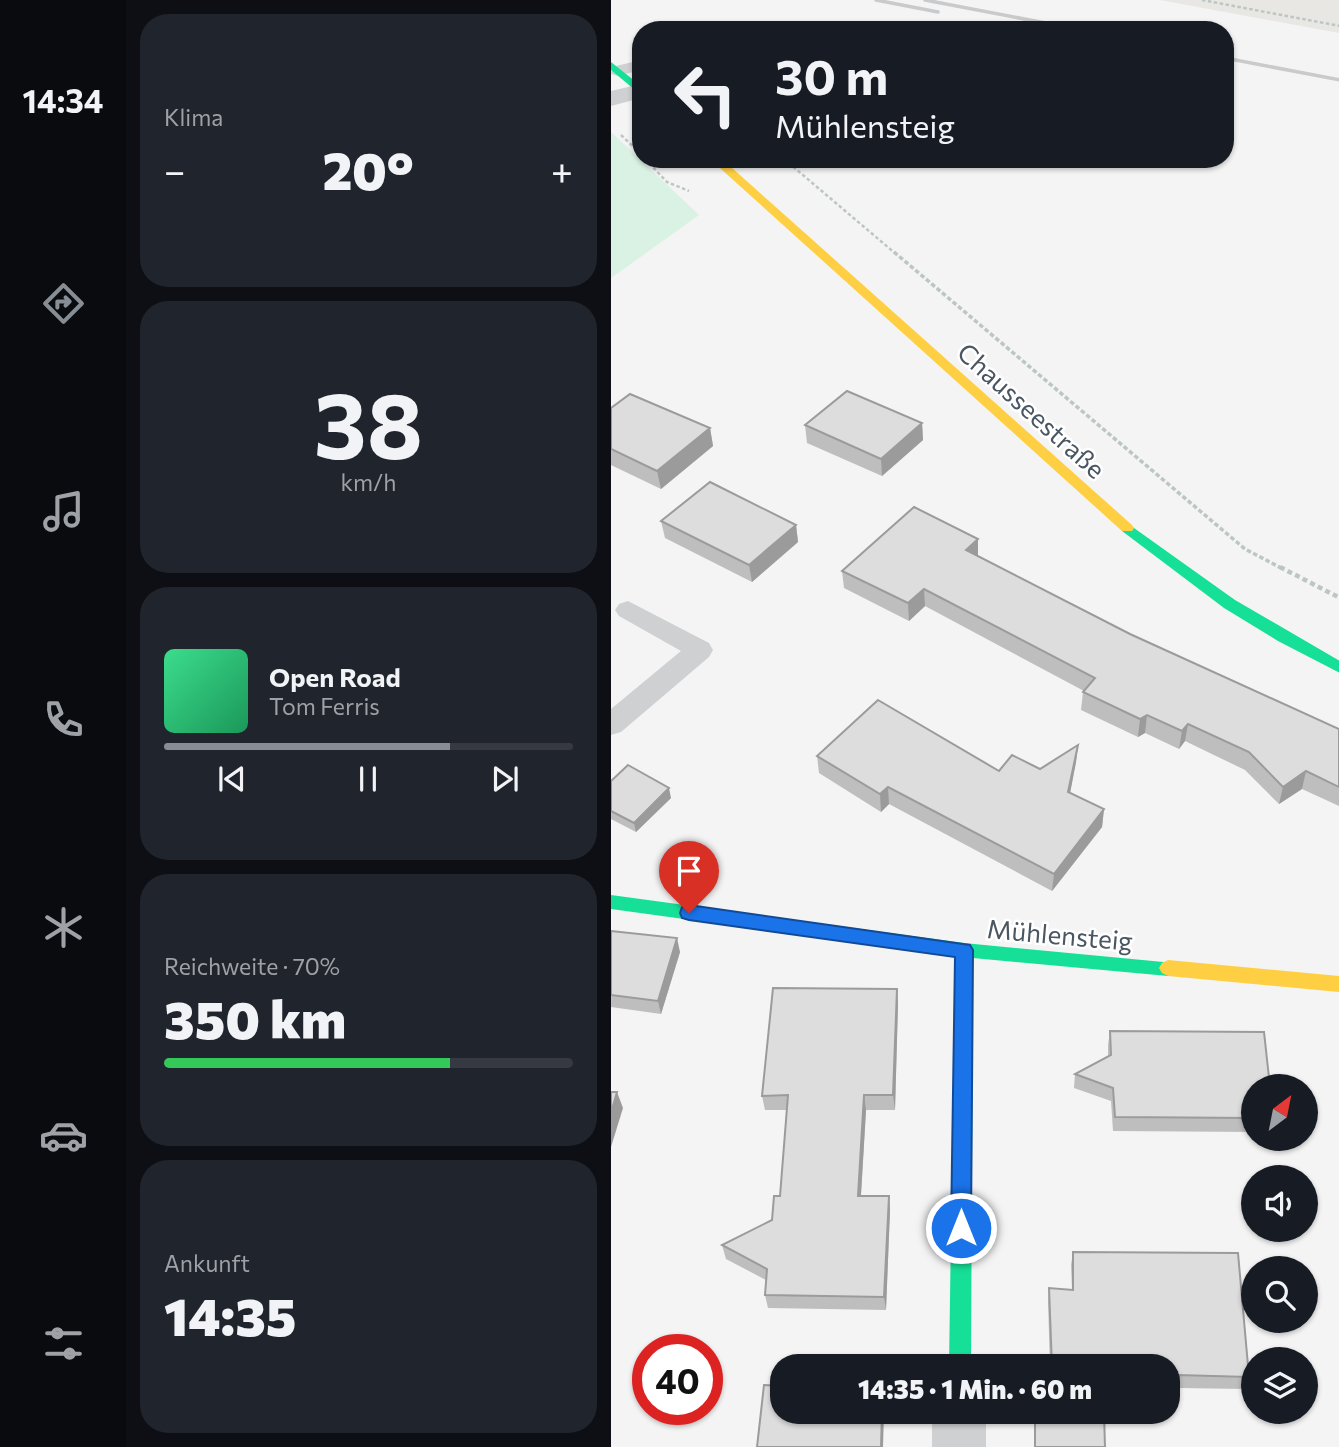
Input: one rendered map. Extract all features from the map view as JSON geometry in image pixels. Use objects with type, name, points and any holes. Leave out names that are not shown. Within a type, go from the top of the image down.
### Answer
[{"type":"main road","points":[[615,68],[632,84]]},
{"type":"main road","name":"Chausseestraße","points":[[725,168],[815,245],[1078,486],[1186,575],[1305,653],[1339,668]]},
{"type":"main road","name":"Mühlensteig","points":[[611,902],[964,950],[1339,984]]},
{"type":"main road","points":[[960,1354],[964,950]]},
{"type":"street","points":[[611,99],[632,94]]},
{"type":"street","points":[[959,1424],[959,1447]]},
{"type":"lane","points":[[611,725],[700,650],[628,610]]},
{"type":"path","points":[[1202,0],[1339,26]]},
{"type":"path","points":[[619,133],[632,145]]},
{"type":"path","points":[[795,168],[1245,550],[1339,598]]},
{"type":"shaded area","points":[[1160,0],[1339,0],[1339,33]]},
{"type":"green space","points":[[611,132],[632,152],[632,168],[649,168],[699,215],[611,278]]},
{"type":"building","points":[[847,391],[922,423],[881,459],[805,425]]},
{"type":"building","points":[[630,394],[710,428],[657,471],[611,449],[611,408]]},
{"type":"building","points":[[710,482],[796,525],[749,565],[661,521]]},
{"type":"building","points":[[914,507],[978,539],[966,550],[1130,634],[1339,729],[1339,787],[1306,771],[1283,787],[1249,752],[1188,724],[1182,731],[1147,715],[1140,719],[1083,692],[1095,678],[924,589],[908,603],[842,571]]},
{"type":"building","points":[[878,700],[999,771],[1012,755],[1040,769],[1078,745],[1068,792],[1104,809],[1054,874],[888,787],[880,794],[817,756]]},
{"type":"building","points":[[628,765],[669,788],[634,823],[611,811],[611,781]]},
{"type":"building","points":[[611,931],[677,938],[658,1001],[611,995]]},
{"type":"building","points":[[773,988],[897,989],[893,1095],[864,1095],[858,1196],[889,1196],[884,1297],[765,1295],[767,1269],[722,1245],[772,1220],[774,1196],[780,1196],[788,1095],[762,1096]]},
{"type":"building","points":[[1110,1031],[1264,1032],[1269,1074],[1241,1074],[1241,1118],[1115,1117],[1113,1088],[1075,1074],[1111,1055]]},
{"type":"building","points":[[611,1092],[617,1092],[611,1113]]},
{"type":"building","points":[[1073,1252],[1238,1253],[1241,1333],[1245,1333],[1246,1347],[1241,1347],[1241,1377],[1180,1375],[1180,1354],[1052,1354],[1049,1288],[1073,1290]]},
{"type":"building","points":[[764,1385],[770,1385],[770,1424],[882,1424],[881,1447],[757,1447]]},
{"type":"building","points":[[1035,1424],[1104,1424],[1105,1447],[1035,1447]]},
{"type":"railway","points":[[876,0],[938,12]]},
{"type":"railway","points":[[925,0],[1035,21]]},
{"type":"railway","points":[[1234,60],[1340,80]]},
{"type":"traffic: fast","points":[[611,65],[632,84]]},
{"type":"traffic: fast","points":[[1127,528],[1177,568],[1229,604],[1340,668]]},
{"type":"traffic: fast","points":[[611,902],[964,950],[1168,968]]},
{"type":"traffic: fast","points":[[960,1354],[964,950]]},
{"type":"traffic: slow","points":[[725,168],[1127,528]]},
{"type":"traffic: slow","points":[[1168,968],[1340,984]]},
{"type":"route","points":[[689,913],[964,950],[961,1228]]}]
